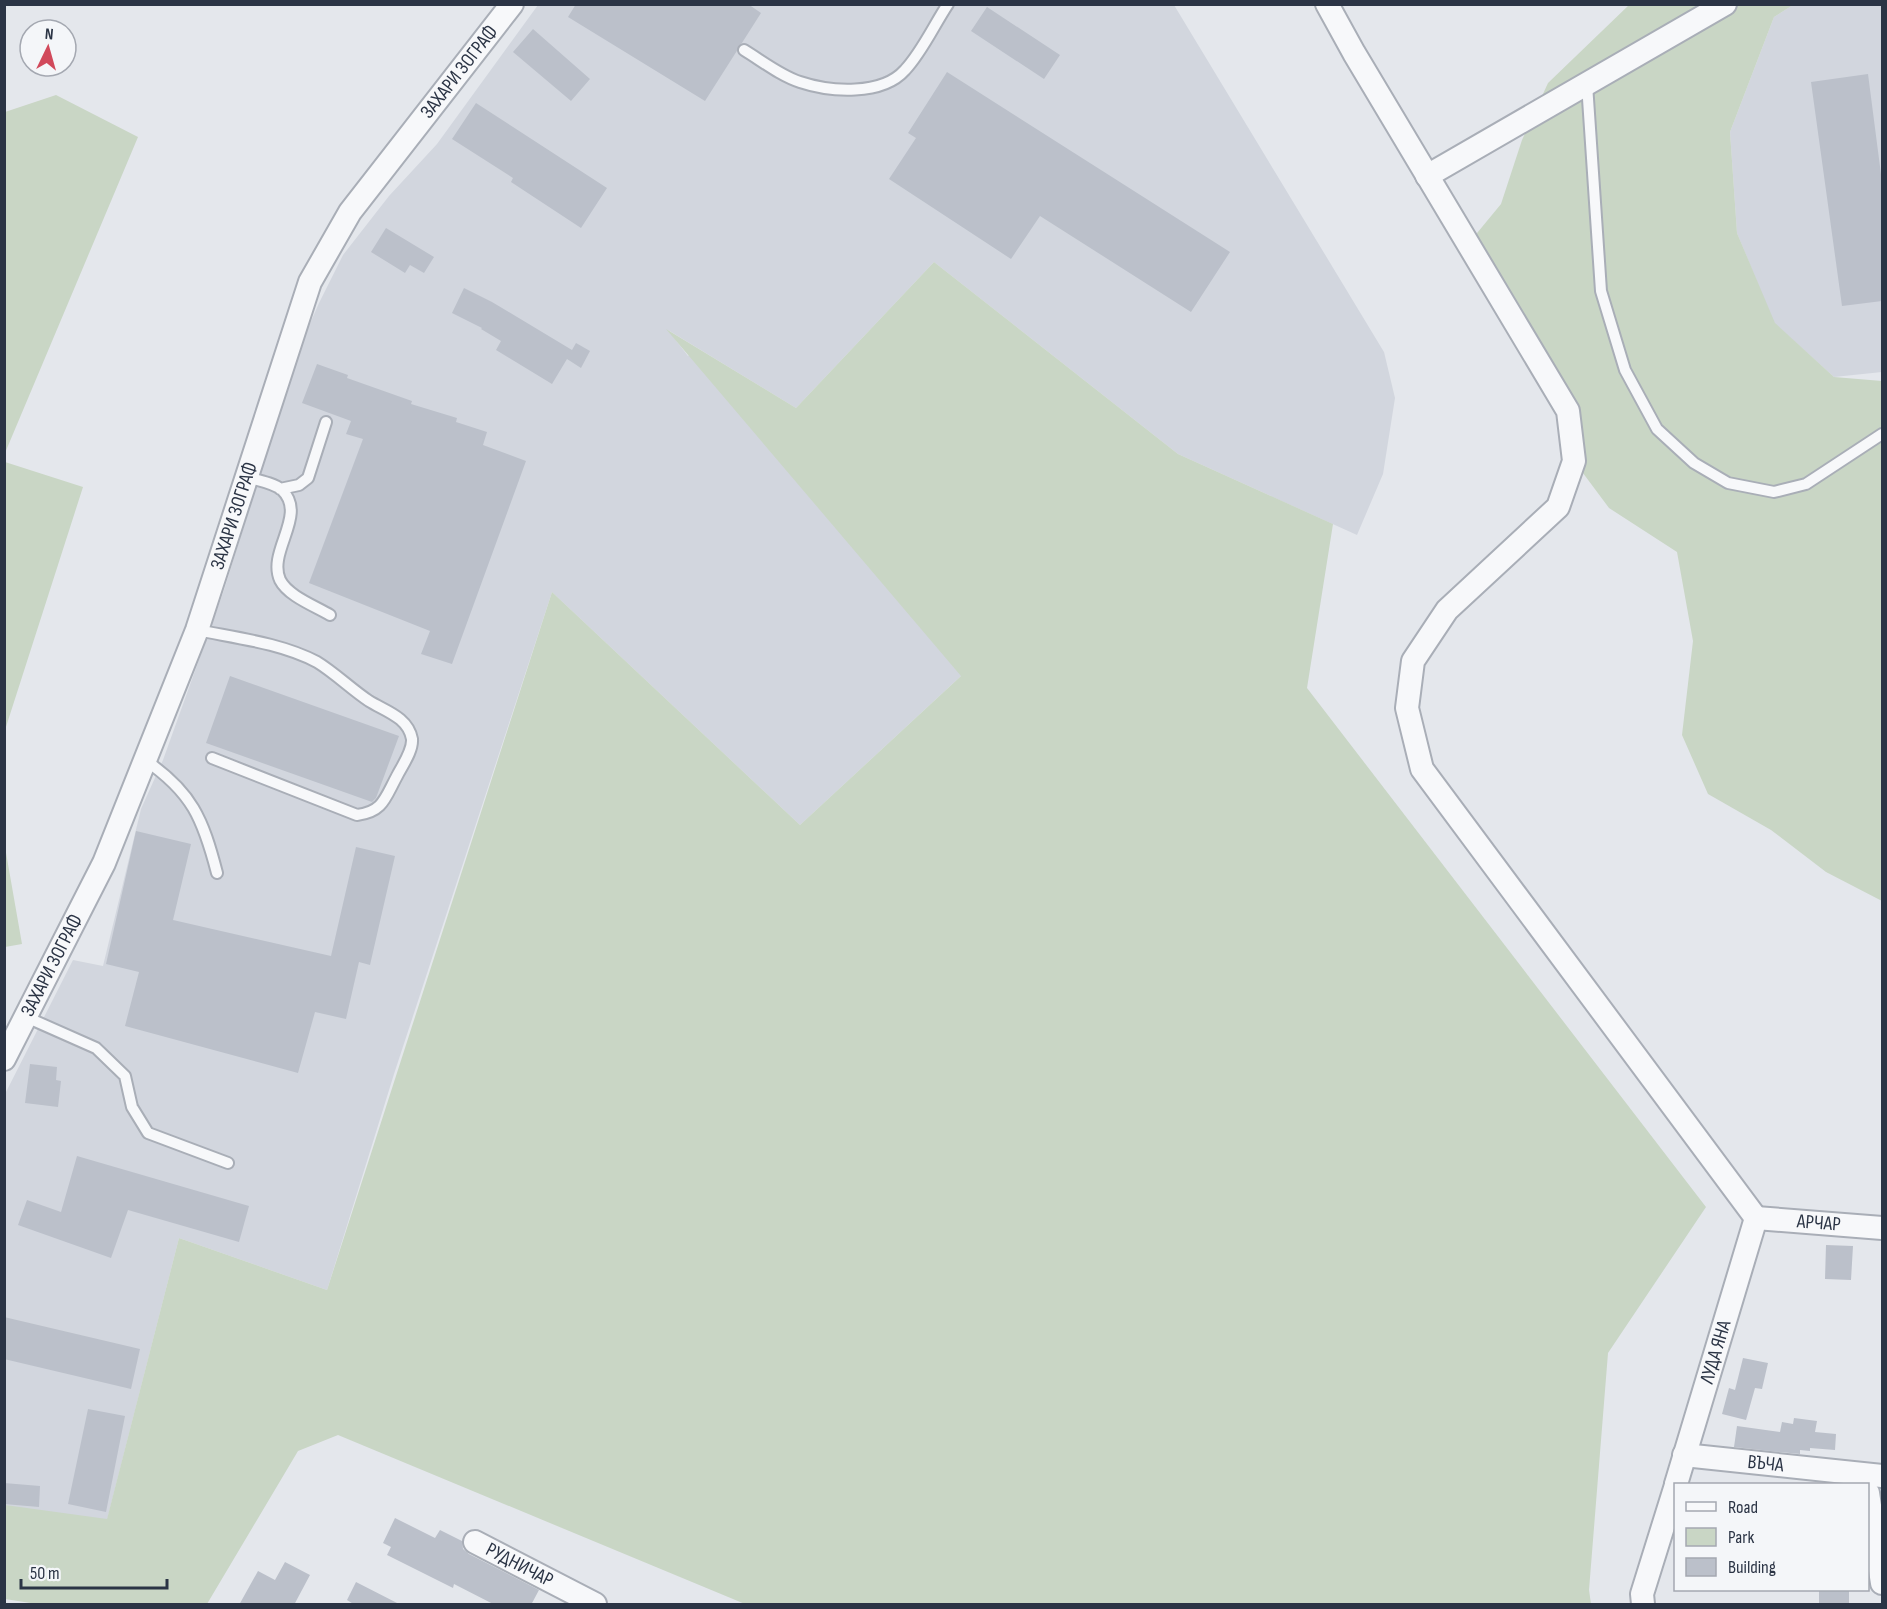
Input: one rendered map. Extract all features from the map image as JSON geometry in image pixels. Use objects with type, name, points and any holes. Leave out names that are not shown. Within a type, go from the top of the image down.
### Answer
[{"type":"street","name":"ЗАХАРИ ЗОГРАФ","points":[[4,1059],[104,862],[197,630],[310,282],[350,212],[512,4]]},
{"type":"street","points":[[1327,4],[1568,411],[1574,461],[1558,507],[1447,609],[1413,661],[1407,708],[1422,769],[1756,1218]]},
{"type":"street","points":[[1427,176],[1725,4]]},
{"type":"street","name":"АРЧАР","points":[[1756,1218],[1882,1228]]},
{"type":"street","name":"ЛУДА ЯНА","points":[[1677,1483],[1756,1218]]},
{"type":"street","name":"ВЪЧА","points":[[1684,1455],[1870,1482]]},
{"type":"street","points":[[1870,1482],[1882,1583]]},
{"type":"street","name":"ЛУДА ЯНА","points":[[1643,1605],[1642,1594],[1674,1491]]},
{"type":"street","name":"РУДНИЧАР","points":[[475,1542],[595,1605]]},
{"type":"lane","points":[[744,50],[799,82],[830,88],[862,89],[883,84],[904,71],[948,4]]},
{"type":"lane","points":[[1587,84],[1601,291],[1625,370],[1657,429],[1694,463],[1728,483],[1773,492],[1806,484],[1882,434]]},
{"type":"lane","points":[[246,477],[280,489],[298,485],[308,478],[326,422]]},
{"type":"lane","points":[[280,489],[286,497],[291,518],[278,556],[280,579],[288,590],[330,615]]},
{"type":"lane","points":[[197,630],[269,645],[316,662],[368,700],[396,715],[407,726],[412,740],[407,756],[381,806],[370,813],[357,815],[212,758]]},
{"type":"lane","points":[[145,760],[166,774],[190,800],[207,832],[217,873]]},
{"type":"lane","points":[[26,1017],[96,1048],[125,1076],[132,1107],[148,1133],[228,1163]]},
{"type":"shaded area","points":[[538,5],[1174,5],[1384,352],[1395,398],[1383,474],[1357,535],[1178,454],[934,262],[796,408],[668,330],[688,356],[691,354],[962,675],[800,825],[552,592],[394,1074],[327,1290],[179,1238],[107,1520],[5,1506],[5,1094],[73,960],[103,966],[141,809],[163,760],[224,590],[301,344],[319,303],[343,255],[389,196],[437,144]]},
{"type":"shaded area","points":[[1793,5],[1882,5],[1882,372],[1834,377],[1774,323],[1737,233],[1730,132],[1774,17]]},
{"type":"green space","points":[[1629,5],[1793,5],[1774,17],[1730,132],[1737,233],[1775,323],[1834,377],[1882,381],[1882,901],[1826,872],[1771,830],[1708,794],[1682,735],[1693,641],[1677,552],[1609,508],[1574,461],[1568,411],[1468,244],[1501,204],[1522,140],[1548,83]]},
{"type":"green space","points":[[56,95],[138,137],[5,453],[5,112]]},
{"type":"green space","points":[[934,262],[1178,454],[1333,524],[1307,688],[1706,1207],[1608,1353],[1589,1590],[1591,1604],[745,1604],[338,1435],[298,1451],[207,1604],[37,1604],[5,1599],[5,1505],[107,1519],[179,1238],[327,1290],[552,592],[800,825],[961,676],[666,329],[796,408]]},
{"type":"green space","points":[[4,462],[83,487],[5,730]]},
{"type":"green space","points":[[5,847],[22,944],[4,947]]},
{"type":"building","points":[[576,4],[748,4],[761,13],[705,101],[568,17]]},
{"type":"building","points":[[987,7],[1060,55],[1044,79],[971,31]]},
{"type":"building","points":[[533,29],[590,79],[571,101],[513,52]]},
{"type":"building","points":[[947,72],[1230,252],[1191,312],[1040,216],[1011,259],[889,179],[916,138],[908,133]]},
{"type":"building","points":[[1868,74],[1882,182],[1882,301],[1842,306],[1811,82]]},
{"type":"building","points":[[476,103],[607,188],[581,228],[511,182],[513,178],[452,139]]},
{"type":"building","points":[[386,228],[434,257],[424,273],[410,265],[405,273],[371,252]]},
{"type":"building","points":[[464,288],[572,350],[576,343],[590,351],[581,368],[567,359],[552,384],[496,350],[501,341],[482,328],[452,313]]},
{"type":"building","points":[[317,364],[348,375],[347,378],[412,401],[411,404],[457,418],[456,422],[487,432],[483,445],[526,461],[452,664],[421,654],[430,631],[309,583],[363,439],[346,434],[351,421],[302,403]]},
{"type":"building","points":[[230,676],[399,736],[376,798],[372,802],[206,743]]},
{"type":"building","points":[[136,831],[191,844],[173,920],[331,956],[356,847],[395,856],[370,965],[359,962],[346,1019],[315,1012],[298,1073],[125,1026],[139,972],[106,964]]},
{"type":"building","points":[[30,1064],[57,1067],[56,1080],[61,1081],[58,1107],[25,1103]]},
{"type":"building","points":[[77,1156],[249,1206],[239,1242],[128,1210],[111,1258],[18,1225],[27,1200],[61,1212]]},
{"type":"building","points":[[1826,1245],[1853,1246],[1851,1280],[1825,1279]]},
{"type":"building","points":[[4,1317],[140,1349],[131,1389],[4,1359]]},
{"type":"building","points":[[1743,1358],[1768,1363],[1762,1389],[1755,1388],[1746,1420],[1722,1414],[1729,1388],[1735,1390]]},
{"type":"building","points":[[88,1409],[125,1416],[106,1512],[68,1504]]},
{"type":"building","points":[[1794,1418],[1817,1421],[1815,1432],[1836,1434],[1835,1450],[1810,1448],[1810,1451],[1800,1450],[1800,1454],[1734,1447],[1737,1426],[1780,1432],[1782,1422],[1793,1424]]},
{"type":"building","points":[[4,1483],[40,1486],[39,1507],[4,1504]]},
{"type":"building","points":[[395,1518],[435,1538],[440,1530],[462,1541],[463,1549],[469,1554],[539,1590],[531,1605],[495,1605],[454,1584],[453,1588],[387,1555],[391,1547],[383,1543]]},
{"type":"building","points":[[285,1562],[310,1575],[294,1605],[239,1605],[258,1571],[275,1580]]},
{"type":"building","points":[[356,1582],[401,1605],[355,1605],[347,1600]]},
{"type":"building","points":[[1819,1591],[1849,1591],[1849,1605],[1819,1605]]}]
